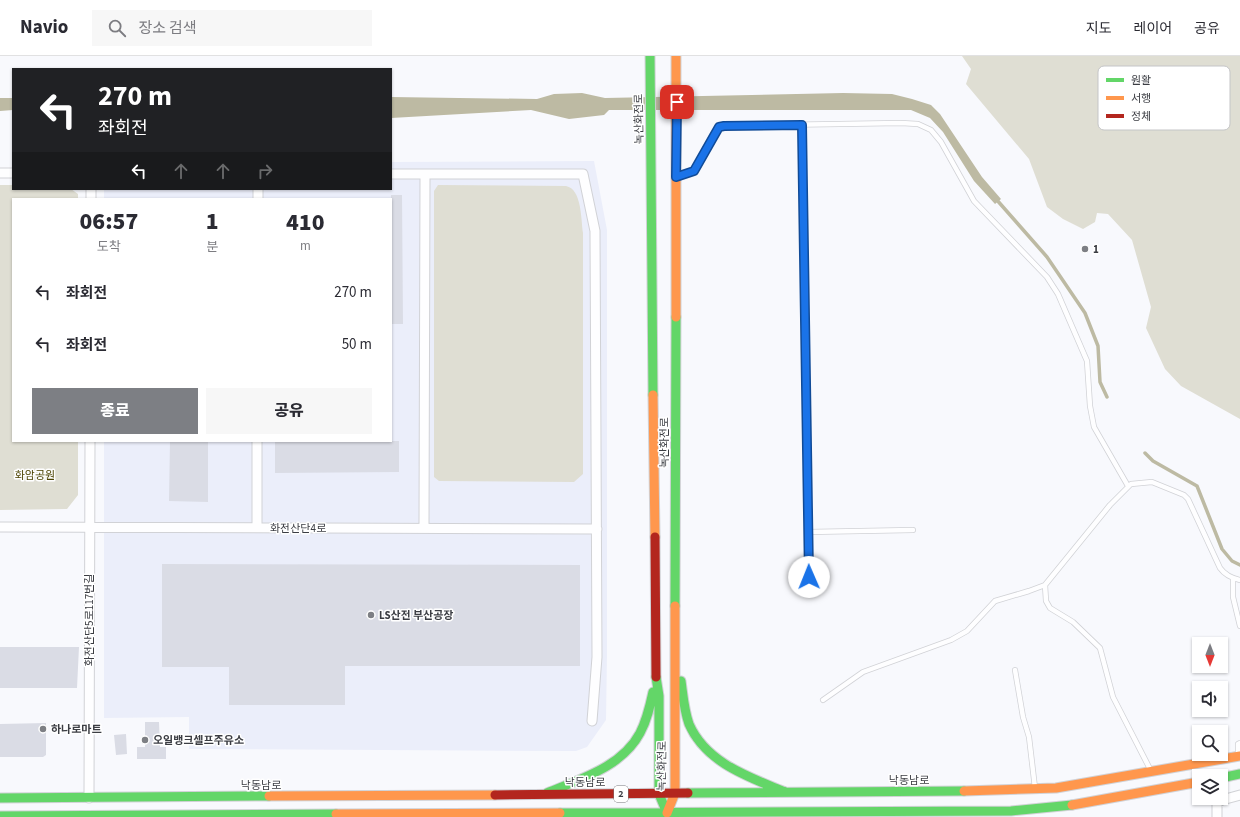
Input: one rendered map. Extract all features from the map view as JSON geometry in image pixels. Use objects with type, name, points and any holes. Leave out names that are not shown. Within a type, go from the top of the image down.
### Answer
[{"type":"main road","name":"녹산화전로","points":[[650,56],[656,675],[659,696],[659,794],[667,815]]},
{"type":"main road","name":"녹산화전로","points":[[667,815],[675,794],[676,56]]},
{"type":"main road","points":[[675,642],[684,708],[689,725],[696,736],[707,750],[733,769],[786,793]]},
{"type":"main road","points":[[543,795],[600,771],[617,760],[634,744],[642,731],[648,715],[656,675]]},
{"type":"main road","name":"낙동남로","points":[[0,798],[675,794],[1035,790],[1152,772],[1239,756]]},
{"type":"main road","points":[[1228,777],[1240,774]]},
{"type":"main road","name":"2","points":[[0,816],[667,815],[1018,810],[1063,807],[1192,783]]},
{"type":"street","points":[[0,174],[12,174]]},
{"type":"street","points":[[392,174],[583,174],[595,231],[597,657],[592,720]]},
{"type":"street","points":[[424,528],[425,174]]},
{"type":"street","name":"화전산단5로117번길","points":[[88,798],[90,442]]},
{"type":"street","points":[[257,442],[257,528]]},
{"type":"street","name":"화전산단4로","points":[[0,527],[597,529]]},
{"type":"street","points":[[1217,817],[1218,803],[1222,800],[1240,794]]},
{"type":"lane","points":[[676,177],[694,171],[719,127],[724,126],[907,123],[918,124],[931,130],[941,142],[974,201],[1047,277],[1058,294],[1087,361],[1090,406],[1094,427],[1128,486]]},
{"type":"lane","points":[[802,125],[809,577]]},
{"type":"lane","points":[[823,700],[862,672],[950,640],[967,631],[995,601],[1045,585],[1110,505],[1128,486],[1143,482],[1152,482],[1184,495],[1188,499],[1220,568],[1224,573],[1233,579],[1240,580]]},
{"type":"lane","points":[[808,532],[913,530]]},
{"type":"lane","points":[[1233,579],[1233,597],[1240,626]]},
{"type":"lane","points":[[1045,585],[1046,601],[1050,608],[1073,622],[1100,648],[1114,698],[1152,772]]},
{"type":"lane","points":[[1015,670],[1023,717],[1029,737],[1035,790]]},
{"type":"lane","points":[[1239,756],[1238,744],[1240,743]]},
{"type":"shaded area","points":[[582,93],[605,98],[843,93],[892,94],[931,105],[940,114],[982,177],[1001,199],[995,204],[974,181],[943,132],[930,118],[911,110],[609,110],[604,115],[569,119],[531,110],[392,118],[392,97],[537,99],[554,94]]},
{"type":"shaded area","points":[[0,98],[12,98],[12,110],[0,111]]},
{"type":"shaded area","points":[[594,161],[607,230],[606,720],[587,747],[576,751],[189,749],[189,717],[104,718],[104,442],[392,442],[392,198],[104,198],[104,190],[392,190],[392,162]]},
{"type":"green space","points":[[962,56],[1240,56],[1240,419],[1181,386],[1165,369],[1146,328],[1151,307],[1132,240],[1108,214],[1097,213],[1095,222],[1083,229],[1063,219],[1047,207],[1029,159],[966,84],[971,69]]},
{"type":"green space","name":"화암공원","points":[[0,185],[12,185],[12,190],[72,190],[78,194],[78,198],[12,198],[12,442],[78,442],[78,495],[67,509],[0,510]]},
{"type":"green space","points":[[438,185],[566,186],[571,188],[578,199],[583,233],[583,474],[574,482],[439,481],[434,477],[434,191]]},
{"type":"building","points":[[391,195],[402,195],[403,324],[392,324]]},
{"type":"building","points":[[399,441],[399,472],[275,473],[275,442]]},
{"type":"building","points":[[170,442],[208,442],[208,502],[169,501]]},
{"type":"building","name":"LS산전 부산공장","points":[[162,564],[580,565],[580,666],[345,666],[345,705],[229,705],[229,667],[162,667]]},
{"type":"building","points":[[0,647],[79,647],[77,688],[0,688]]},
{"type":"building","points":[[145,722],[159,722],[160,747],[166,747],[166,759],[137,759],[137,747],[145,747]]},
{"type":"building","points":[[46,723],[46,755],[43,757],[0,757],[0,724]]},
{"type":"building","points":[[126,734],[127,754],[116,755],[114,735]]},
{"type":"waterway","points":[[996,199],[1047,257],[1085,313],[1098,346],[1100,382],[1107,397]]},
{"type":"waterway","points":[[1145,453],[1153,461],[1197,486],[1222,549],[1232,561],[1240,565]]},
{"type":"traffic: fast","points":[[650,56],[653,395]]},
{"type":"traffic: fast","points":[[675,606],[676,317]]},
{"type":"traffic: fast","points":[[656,677],[659,696],[659,794],[667,813]]},
{"type":"traffic: fast","points":[[681,681],[687,719],[697,738],[706,749],[717,759],[730,767],[757,781],[785,792]]},
{"type":"traffic: fast","points":[[547,793],[586,777],[623,755],[640,733],[648,713],[653,692]]},
{"type":"traffic: fast","points":[[1228,777],[1240,774]]},
{"type":"traffic: fast","points":[[688,793],[964,791]]},
{"type":"traffic: fast","points":[[0,798],[269,796]]},
{"type":"traffic: fast","points":[[560,813],[1011,811],[1072,805]]},
{"type":"traffic: fast","points":[[0,816],[336,814]]},
{"type":"traffic: slow","points":[[676,56],[676,317]]},
{"type":"traffic: slow","points":[[653,395],[655,537]]},
{"type":"traffic: slow","points":[[667,813],[675,793],[675,606]]},
{"type":"traffic: slow","points":[[964,791],[1056,788],[1240,756]]},
{"type":"traffic: slow","points":[[1072,805],[1192,783]]},
{"type":"traffic: slow","points":[[269,796],[495,795]]},
{"type":"traffic: slow","points":[[336,814],[560,813]]},
{"type":"traffic: jam","points":[[655,537],[656,677]]},
{"type":"traffic: jam","points":[[495,795],[688,793]]},
{"type":"place","name":"1","points":[[1085,249]]},
{"type":"place","name":"LS산전 부산공장","points":[[371,615]]},
{"type":"place","name":"하나로마트","points":[[43,729]]},
{"type":"place","name":"오일뱅크셀프주유소","points":[[145,740]]},
{"type":"route","points":[[677,102],[676,177],[694,171],[714,133],[719,127],[802,125],[809,577]]}]
